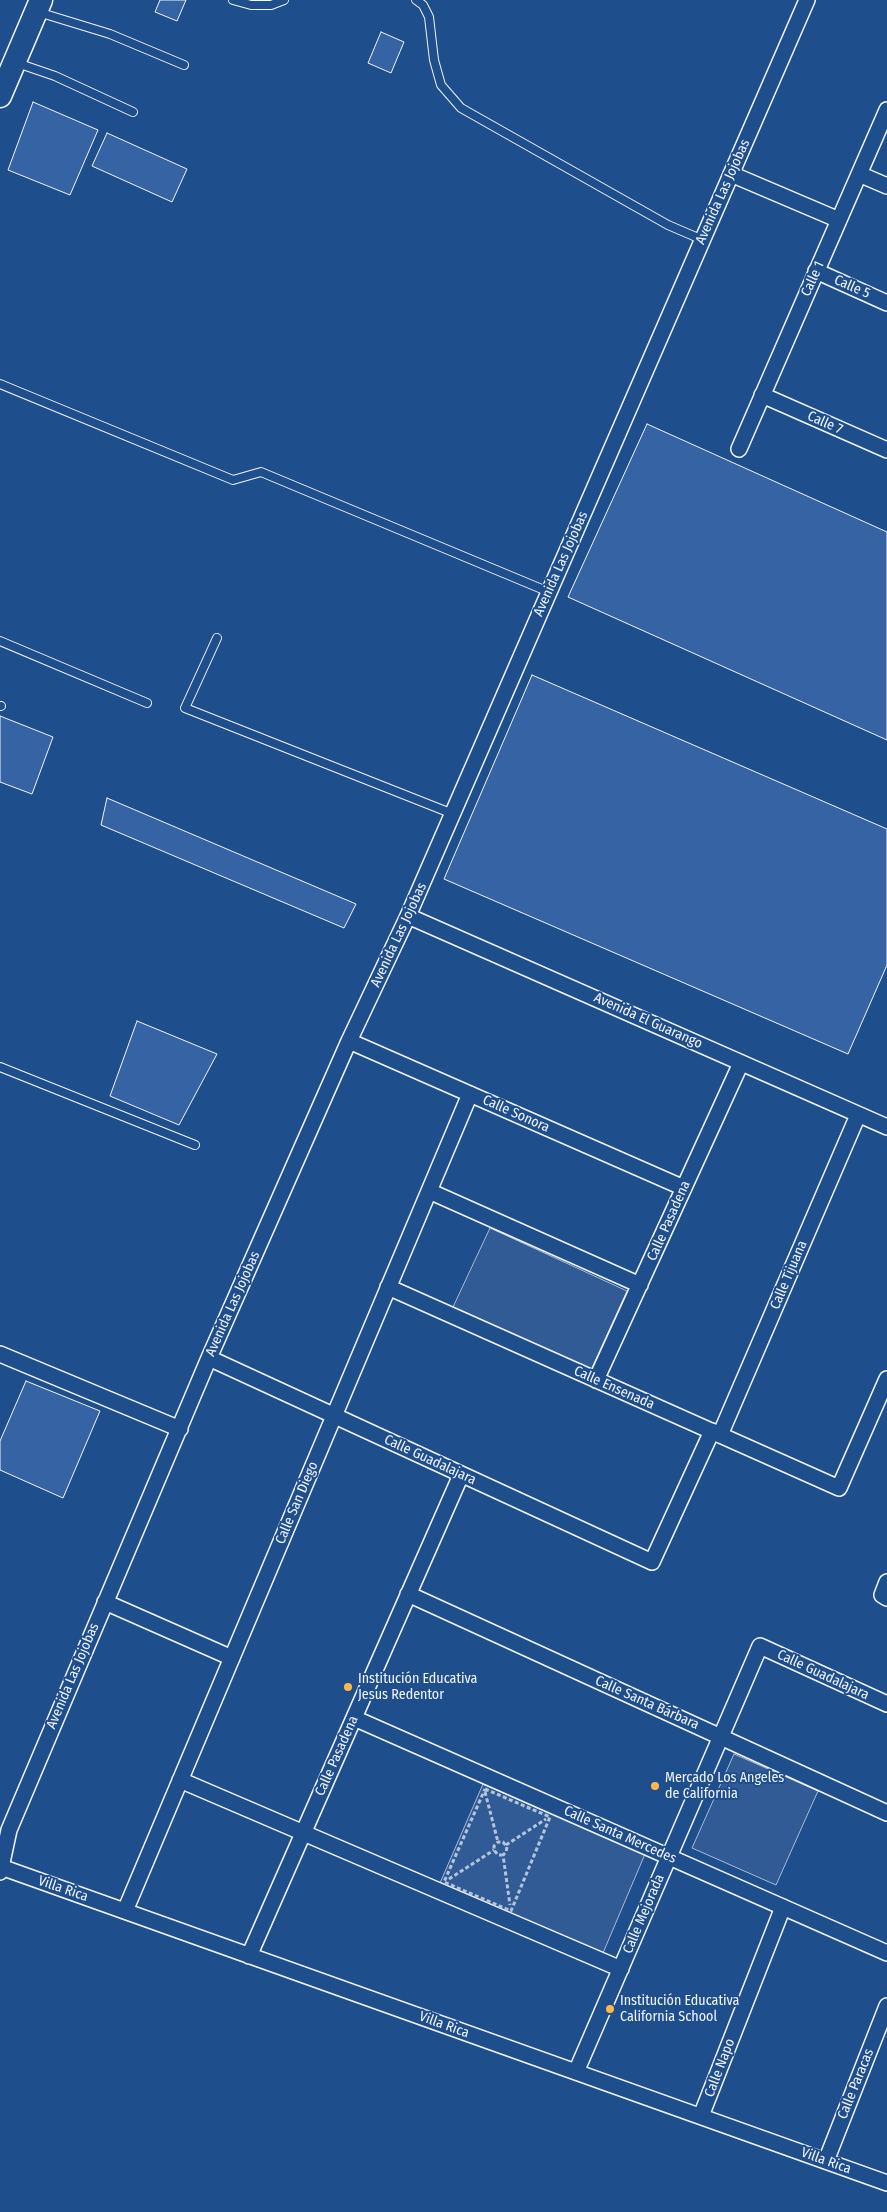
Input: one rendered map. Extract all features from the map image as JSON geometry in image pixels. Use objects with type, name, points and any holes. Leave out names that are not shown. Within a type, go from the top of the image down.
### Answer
[{"type":"main road","points":[[0,96],[38,6]]},
{"type":"street","name":"Avenida Las Jojobas","points":[[1,1870],[4,1828],[105,1602],[209,1358],[349,1041],[408,916],[807,0]]},
{"type":"street","name":"Calle 1","points":[[739,448],[887,110]]},
{"type":"street","points":[[731,174],[839,220]]},
{"type":"street","points":[[859,174],[887,186]]},
{"type":"street","name":"Calle 5","points":[[816,271],[887,303]]},
{"type":"street","name":"Calle 7","points":[[762,395],[887,450]]},
{"type":"street","name":"Avenida El Guarango","points":[[408,916],[887,1127]]},
{"type":"street","name":"Calle Sonora","points":[[349,1041],[684,1188]]},
{"type":"street","name":"Calle Pasadena","points":[[596,1380],[741,1062]]},
{"type":"street","name":"Calle San Diego","points":[[125,1911],[470,1094]]},
{"type":"street","name":"Calle Tijuana","points":[[652,1562],[716,1433],[858,1114]]},
{"type":"street","points":[[429,1191],[640,1285]]},
{"type":"street","name":"Calle Ensenada","points":[[388,1288],[839,1488],[887,1378]]},
{"type":"street","points":[[0,1354],[180,1429]]},
{"type":"street","name":"Calle Guadalajara","points":[[209,1358],[652,1562]]},
{"type":"street","name":"Calle Pasadena","points":[[249,1956],[461,1474]]},
{"type":"street","points":[[887,1582],[882,1595],[887,1598]]},
{"type":"street","name":"Calle Santa Bárbara","points":[[408,1594],[887,1813]]},
{"type":"street","points":[[105,1602],[232,1658]]},
{"type":"street","name":"Calle Guadalajara","points":[[760,1646],[887,1704]]},
{"type":"street","name":"Calle Mejorada","points":[[576,2072],[760,1646]]},
{"type":"street","name":"Calle Santa Mercedes","points":[[354,1718],[487,1783],[669,1857],[887,1953]]},
{"type":"street","points":[[180,1780],[442,1887],[509,1916],[621,1969]]},
{"type":"street","name":"Villa Rica","points":[[1,1870],[125,1911],[887,2183]]},
{"type":"street","name":"Calle Napo","points":[[701,2116],[783,1907]]},
{"type":"street","name":"Calle Paracas","points":[[826,2161],[887,2006]]},
{"type":"lane","points":[[234,0],[251,5],[271,5],[284,0]]},
{"type":"lane","points":[[416,0],[423,5],[429,17],[434,60],[441,85],[461,108],[668,225],[703,240]]},
{"type":"lane","points":[[38,6],[184,65]]},
{"type":"lane","points":[[15,62],[55,76],[133,112]]},
{"type":"lane","points":[[0,384],[233,480],[261,472],[549,592]]},
{"type":"lane","points":[[217,638],[186,708],[452,814]]},
{"type":"lane","points":[[0,641],[147,703]]},
{"type":"lane","points":[[0,1067],[195,1145]]},
{"type":"path","points":[[487,1783],[552,1811]]},
{"type":"path","points":[[487,1783],[498,1842]]},
{"type":"path","points":[[442,1887],[487,1783]]},
{"type":"path","points":[[506,1845],[552,1811]]},
{"type":"path","points":[[509,1916],[552,1811]]},
{"type":"path","points":[[498,1842],[506,1845]]},
{"type":"path","points":[[442,1887],[494,1850],[494,1846],[498,1842]]},
{"type":"path","points":[[506,1845],[506,1852],[503,1855],[509,1916]]},
{"type":"path","points":[[494,1850],[496,1854],[503,1855]]},
{"type":"path","points":[[442,1887],[509,1916]]},
{"type":"shaded area","points":[[490,1228],[627,1291],[591,1370],[453,1307]]},
{"type":"shaded area","points":[[734,1754],[818,1791],[776,1885],[692,1848]]},
{"type":"shaded area","points":[[483,1784],[645,1854],[603,1953],[440,1883]]},
{"type":"building","points":[[160,0],[186,0],[177,21],[155,12]]},
{"type":"building","points":[[381,32],[404,42],[391,73],[368,63]]},
{"type":"building","points":[[33,102],[98,130],[70,195],[8,170]]},
{"type":"building","points":[[107,133],[187,169],[172,202],[92,166]]},
{"type":"building","points":[[647,424],[887,532],[887,740],[568,597]]},
{"type":"building","points":[[532,675],[887,829],[887,965],[848,1054],[444,879]]},
{"type":"building","points":[[0,716],[53,737],[32,794],[0,782]]},
{"type":"building","points":[[107,798],[356,904],[344,928],[101,825]]},
{"type":"building","points":[[137,1021],[217,1054],[179,1125],[110,1096]]},
{"type":"building","points":[[26,1381],[100,1411],[63,1498],[0,1470],[0,1441]]},
{"type":"place","name":"Institución Educativa Jesus Redentor","points":[[348,1687]]},
{"type":"place","name":"Mercado Los Angeles de California","points":[[655,1786]]},
{"type":"place","name":"Institución Educativa California School","points":[[610,2009]]}]
